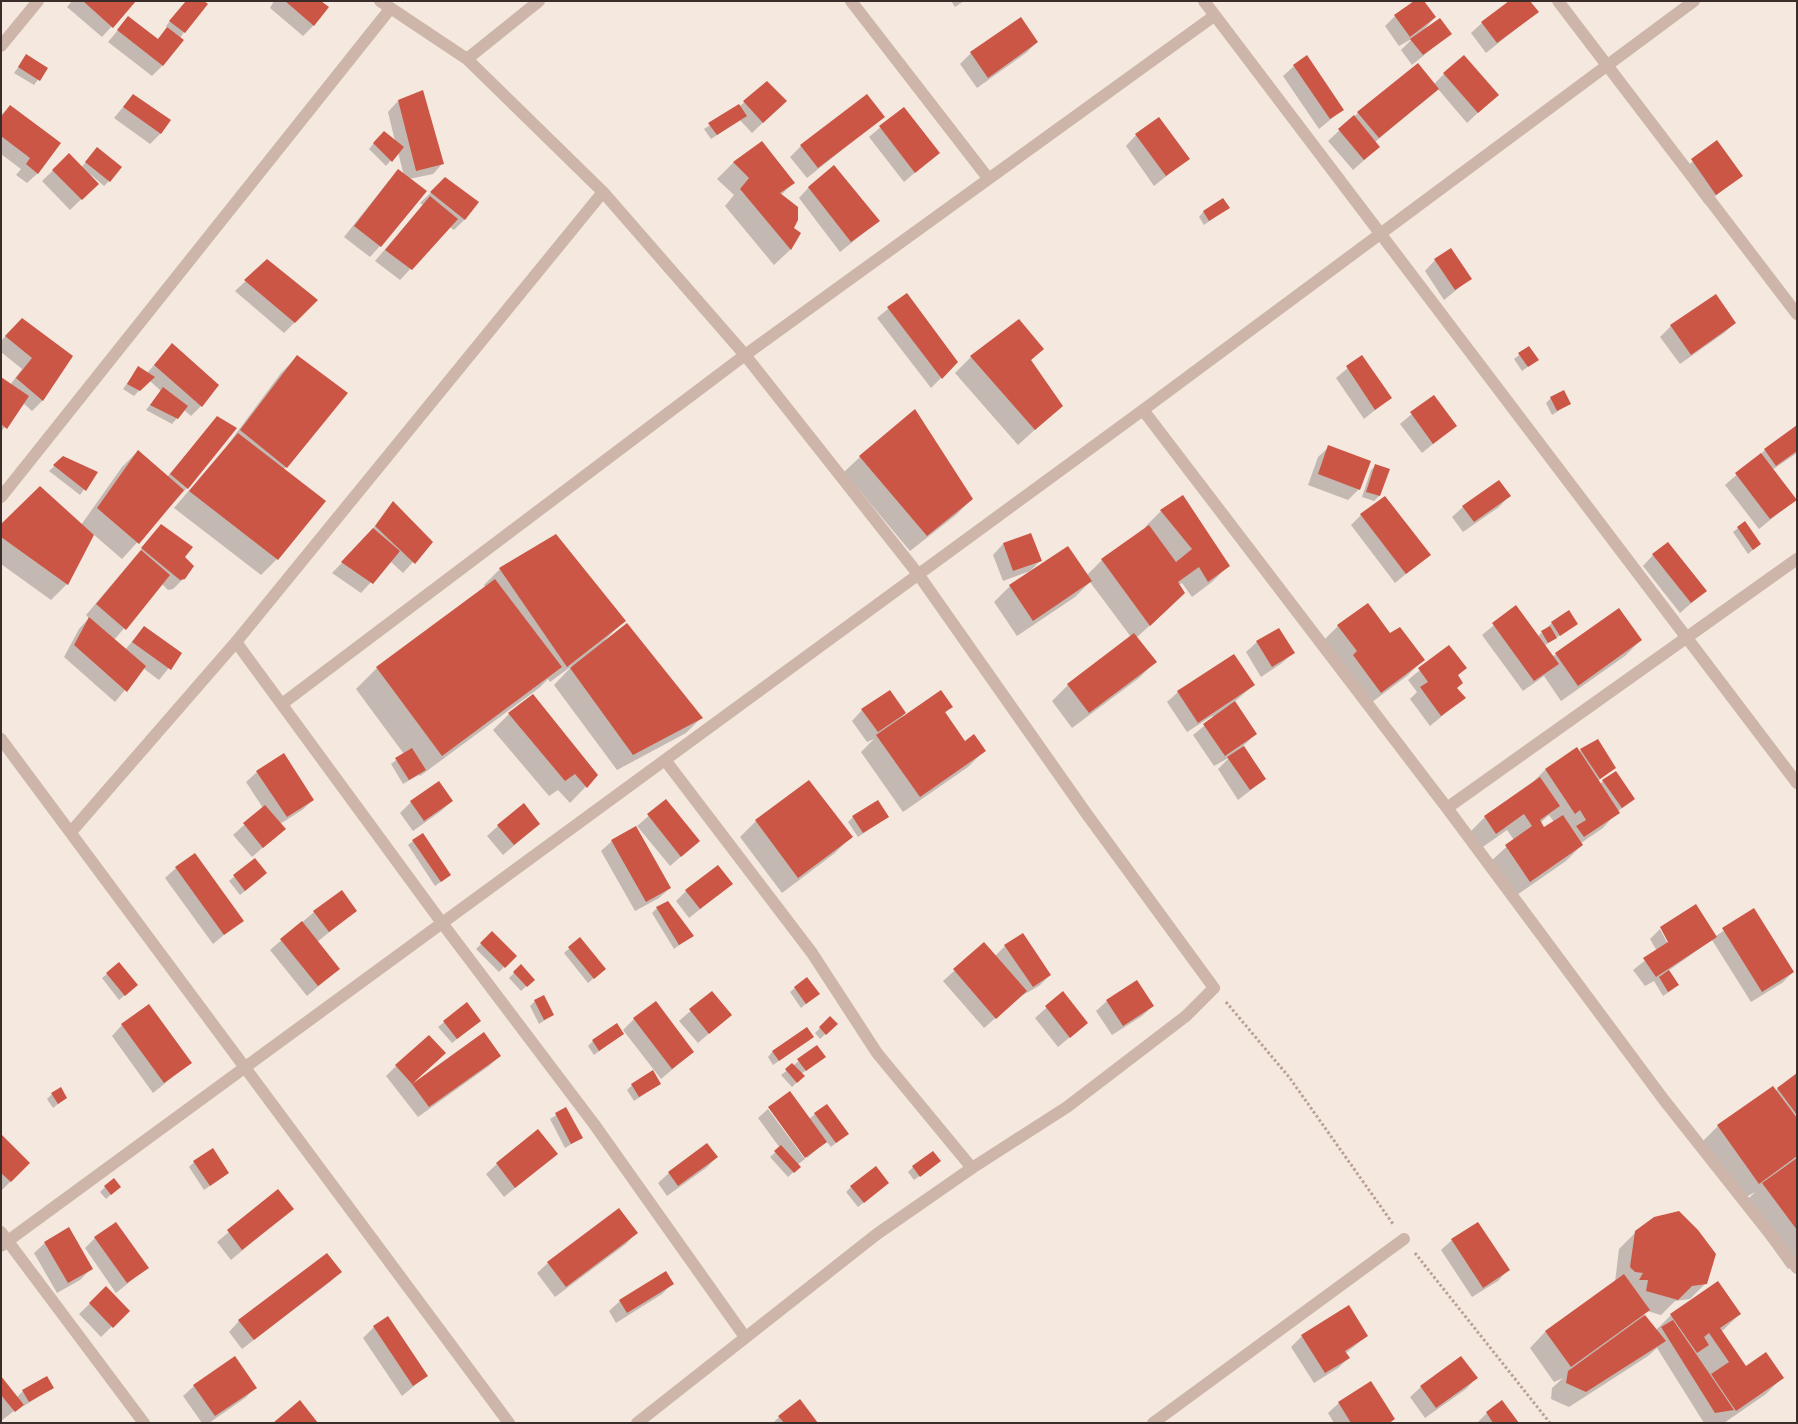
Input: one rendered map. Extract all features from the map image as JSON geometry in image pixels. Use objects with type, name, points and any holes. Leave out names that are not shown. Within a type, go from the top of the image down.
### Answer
[{"type":"street","points":[[1,46],[38,1]]},
{"type":"street","points":[[467,60],[539,1]]},
{"type":"street","points":[[850,1],[988,178]]},
{"type":"street","points":[[1204,1],[1797,783]]},
{"type":"street","points":[[1558,1],[1797,314]]},
{"type":"street","points":[[144,1423],[3,1239],[244,1068],[665,760],[1608,67],[1694,1]]},
{"type":"street","points":[[1,497],[385,5],[467,60],[603,192],[745,355],[918,574],[1086,813],[1214,988],[1186,1016],[1067,1107],[972,1168],[877,1234],[637,1423]]},
{"type":"street","points":[[282,704],[745,355],[1214,16]]},
{"type":"street","points":[[71,832],[236,642],[603,192]]},
{"type":"street","points":[[1142,410],[1447,808],[1664,1100],[1797,1268]]},
{"type":"street","points":[[1447,808],[1797,559]]},
{"type":"street","points":[[236,642],[442,923],[594,1124],[745,1337]]},
{"type":"street","points":[[1,740],[509,1423]]},
{"type":"street","points":[[665,760],[812,953],[877,1052],[972,1168]]},
{"type":"street","points":[[1153,1423],[1404,1239]]},
{"type":"path","points":[[1214,988],[1289,1077],[1404,1239],[1550,1423]]},
{"type":"building","points":[[83,1],[136,1],[113,28]]},
{"type":"building","points":[[186,1],[204,1],[208,4],[185,33],[169,21]]},
{"type":"building","points":[[285,1],[321,1],[329,7],[314,26]]},
{"type":"building","points":[[1414,1],[1424,1],[1436,17],[1410,37],[1394,15]]},
{"type":"building","points":[[1509,1],[1530,1],[1539,12],[1497,43],[1481,22]]},
{"type":"building","points":[[128,16],[158,39],[167,27],[184,40],[163,66],[117,30]]},
{"type":"building","points":[[1021,17],[1038,42],[988,78],[970,52]]},
{"type":"building","points":[[1440,18],[1452,34],[1423,55],[1410,39]]},
{"type":"building","points":[[26,54],[48,68],[40,81],[18,67]]},
{"type":"building","points":[[1307,55],[1344,110],[1330,119],[1293,65]]},
{"type":"building","points":[[1464,55],[1499,95],[1478,113],[1443,73]]},
{"type":"building","points":[[1418,63],[1439,89],[1379,138],[1357,112]]},
{"type":"building","points":[[767,81],[787,101],[763,123],[743,101]]},
{"type":"building","points":[[423,90],[444,164],[416,171],[398,100]]},
{"type":"building","points":[[133,94],[171,120],[161,134],[123,107]]},
{"type":"building","points":[[867,94],[885,117],[818,168],[800,145]]},
{"type":"building","points":[[739,104],[747,116],[717,135],[708,123]]},
{"type":"building","points":[[10,105],[61,143],[38,174],[26,164],[30,158],[1,136],[1,117]]},
{"type":"building","points":[[904,107],[940,153],[915,173],[879,126]]},
{"type":"building","points":[[1354,115],[1380,147],[1364,160],[1338,129]]},
{"type":"building","points":[[1159,117],[1190,159],[1166,176],[1135,134]]},
{"type":"building","points":[[384,131],[404,147],[392,162],[373,143]]},
{"type":"building","points":[[1717,140],[1743,176],[1716,195],[1691,159]]},
{"type":"building","points":[[762,141],[795,183],[780,193],[798,207],[798,220],[794,228],[801,233],[791,250],[740,189],[749,178],[733,162]]},
{"type":"building","points":[[97,147],[122,167],[110,182],[85,162]]},
{"type":"building","points":[[69,153],[99,184],[82,200],[52,170]]},
{"type":"building","points":[[834,165],[880,221],[851,242],[808,187]]},
{"type":"building","points":[[398,169],[427,191],[381,247],[354,226]]},
{"type":"building","points":[[445,177],[479,202],[465,220],[430,192]]},
{"type":"building","points":[[430,196],[458,219],[412,270],[385,250]]},
{"type":"building","points":[[1223,198],[1230,208],[1209,221],[1203,211]]},
{"type":"building","points":[[1451,248],[1472,279],[1455,290],[1434,259]]},
{"type":"building","points":[[267,259],[318,300],[295,323],[244,280]]},
{"type":"building","points":[[907,293],[958,362],[942,379],[887,307]]},
{"type":"building","points":[[1716,294],[1736,323],[1691,355],[1670,325]]},
{"type":"building","points":[[22,318],[73,356],[43,401],[16,378],[32,358],[5,336]]},
{"type":"building","points":[[1019,319],[1044,349],[1031,360],[1063,406],[1035,430],[970,356]]},
{"type":"building","points":[[172,343],[219,385],[202,407],[154,365]]},
{"type":"building","points":[[1529,346],[1539,360],[1528,367],[1518,353]]},
{"type":"building","points":[[297,355],[348,393],[287,468],[240,430]]},
{"type":"building","points":[[1362,355],[1392,398],[1375,410],[1346,366]]},
{"type":"building","points":[[138,366],[155,377],[140,391],[127,384]]},
{"type":"building","points":[[1,377],[29,396],[7,429],[1,424]]},
{"type":"building","points":[[163,387],[188,406],[178,419],[150,405]]},
{"type":"building","points":[[1564,390],[1571,404],[1557,411],[1550,397]]},
{"type":"building","points":[[1434,395],[1457,426],[1433,444],[1410,412]]},
{"type":"building","points":[[915,409],[973,499],[927,536],[859,456]]},
{"type":"building","points":[[217,416],[237,428],[188,489],[170,474]]},
{"type":"building","points":[[1797,425],[1797,451],[1776,466],[1764,449]]},
{"type":"building","points":[[238,433],[326,501],[278,560],[189,491]]},
{"type":"building","points":[[1328,445],[1371,461],[1360,490],[1318,474]]},
{"type":"building","points":[[138,450],[184,490],[139,544],[97,508]]},
{"type":"building","points":[[1761,453],[1797,500],[1770,519],[1735,473]]},
{"type":"building","points":[[63,456],[98,472],[86,491],[53,465]]},
{"type":"building","points":[[1375,464],[1390,469],[1380,496],[1366,492]]},
{"type":"building","points":[[1499,480],[1511,496],[1474,522],[1462,506]]},
{"type":"building","points":[[40,486],[94,535],[68,585],[1,537],[1,524]]},
{"type":"building","points":[[1183,495],[1230,566],[1208,582],[1199,567],[1178,582],[1185,593],[1150,626],[1101,559],[1149,525],[1176,562],[1192,549],[1160,510]]},
{"type":"building","points":[[1385,496],[1431,555],[1406,574],[1360,514]]},
{"type":"building","points":[[393,501],[433,542],[415,564],[375,526]]},
{"type":"building","points":[[1745,521],[1761,544],[1753,550],[1737,527]]},
{"type":"building","points":[[161,524],[193,547],[185,557],[194,566],[185,579],[180,580],[141,548]]},
{"type":"building","points":[[373,528],[400,551],[373,584],[341,562]]},
{"type":"building","points":[[1031,533],[1042,561],[1013,571],[1003,543]]},
{"type":"building","points":[[556,534],[626,621],[567,667],[499,568]]},
{"type":"building","points":[[1668,542],[1707,591],[1691,603],[1652,554]]},
{"type":"building","points":[[1068,546],[1092,581],[1033,621],[1009,585]]},
{"type":"building","points":[[141,550],[170,575],[126,630],[96,604]]},
{"type":"building","points":[[495,579],[562,667],[442,756],[376,667]]},
{"type":"building","points":[[1368,603],[1390,633],[1400,627],[1425,660],[1381,693],[1353,655],[1357,651],[1337,625]]},
{"type":"building","points":[[1516,605],[1559,664],[1534,681],[1492,623]]},
{"type":"building","points":[[1619,608],[1642,640],[1578,686],[1555,653]]},
{"type":"building","points":[[1569,610],[1578,624],[1560,636],[1551,622]]},
{"type":"building","points":[[89,617],[146,666],[127,692],[74,645]]},
{"type":"building","points":[[627,623],[703,718],[633,755],[570,668]]},
{"type":"building","points":[[144,626],[182,653],[171,670],[132,642]]},
{"type":"building","points":[[1550,626],[1557,638],[1548,643],[1541,631]]},
{"type":"building","points":[[1279,628],[1295,653],[1272,667],[1256,641]]},
{"type":"building","points":[[1134,633],[1157,662],[1089,713],[1067,684]]},
{"type":"building","points":[[1449,645],[1467,668],[1458,675],[1463,683],[1457,688],[1466,698],[1441,716],[1420,687],[1428,682],[1418,668]]},
{"type":"building","points":[[1234,654],[1255,685],[1198,723],[1177,691]]},
{"type":"building","points":[[890,690],[906,713],[878,732],[861,709]]},
{"type":"building","points":[[941,690],[953,707],[945,712],[965,741],[974,734],[986,751],[920,797],[876,735]]},
{"type":"building","points":[[533,694],[598,775],[587,788],[575,774],[565,781],[508,713]]},
{"type":"building","points":[[1235,701],[1257,734],[1225,756],[1203,724]]},
{"type":"building","points":[[1598,739],[1616,768],[1600,779],[1580,749]]},
{"type":"building","points":[[1244,746],[1266,779],[1250,790],[1227,757]]},
{"type":"building","points":[[1577,747],[1620,813],[1584,837],[1576,826],[1586,820],[1580,810],[1575,814],[1545,769]]},
{"type":"building","points":[[412,748],[426,770],[409,780],[395,758]]},
{"type":"building","points":[[284,753],[314,800],[287,817],[256,771]]},
{"type":"building","points":[[1616,771],[1635,799],[1622,808],[1602,780]]},
{"type":"building","points":[[1540,777],[1560,806],[1540,820],[1544,827],[1563,815],[1583,845],[1530,882],[1505,845],[1532,826],[1524,814],[1496,834],[1484,816]]},
{"type":"building","points":[[809,780],[853,837],[798,878],[755,820]]},
{"type":"building","points":[[439,781],[453,801],[424,821],[410,801]]},
{"type":"building","points":[[666,799],[700,841],[681,857],[647,814]]},
{"type":"building","points":[[878,800],[889,817],[863,833],[852,816]]},
{"type":"building","points":[[524,803],[540,824],[514,845],[497,825]]},
{"type":"building","points":[[265,805],[286,829],[263,848],[243,823]]},
{"type":"building","points":[[636,826],[671,888],[646,902],[611,840]]},
{"type":"building","points":[[423,833],[451,875],[441,882],[412,840]]},
{"type":"building","points":[[195,853],[244,921],[224,935],[175,867]]},
{"type":"building","points":[[255,858],[267,873],[245,891],[233,875]]},
{"type":"building","points":[[718,865],[733,884],[700,909],[685,890]]},
{"type":"building","points":[[342,890],[357,911],[329,932],[313,911]]},
{"type":"building","points":[[668,901],[694,936],[679,945],[656,907]]},
{"type":"building","points":[[1696,904],[1717,937],[1656,977],[1643,958],[1668,942],[1660,927]]},
{"type":"building","points":[[1754,908],[1794,972],[1762,992],[1722,928]]},
{"type":"building","points":[[302,921],[340,969],[318,986],[280,939]]},
{"type":"building","points":[[492,931],[517,956],[505,968],[480,943]]},
{"type":"building","points":[[1023,933],[1051,975],[1033,987],[1004,945]]},
{"type":"building","points":[[580,937],[606,969],[594,979],[568,947]]},
{"type":"building","points":[[984,942],[1027,991],[996,1019],[953,969]]},
{"type":"building","points":[[119,962],[138,985],[125,996],[106,973]]},
{"type":"building","points":[[521,964],[535,980],[527,987],[513,972]]},
{"type":"building","points":[[1669,970],[1679,985],[1668,992],[1659,977]]},
{"type":"building","points":[[807,977],[820,994],[806,1004],[794,987]]},
{"type":"building","points":[[1137,980],[1154,1006],[1123,1026],[1106,1000]]},
{"type":"building","points":[[712,991],[732,1015],[709,1034],[689,1009]]},
{"type":"building","points":[[1063,991],[1088,1023],[1070,1038],[1045,1006]]},
{"type":"building","points":[[544,995],[554,1015],[544,1020],[534,1000]]},
{"type":"building","points":[[656,1001],[694,1052],[672,1069],[633,1018]]},
{"type":"building","points":[[467,1002],[481,1021],[457,1039],[443,1021]]},
{"type":"building","points":[[149,1004],[192,1063],[164,1083],[121,1024]]},
{"type":"building","points":[[830,1016],[838,1024],[826,1035],[819,1027]]},
{"type":"building","points":[[617,1023],[624,1034],[599,1051],[592,1040]]},
{"type":"building","points":[[807,1027],[814,1037],[779,1061],[772,1051]]},
{"type":"building","points":[[484,1032],[501,1056],[429,1107],[412,1084]]},
{"type":"building","points":[[429,1035],[446,1053],[412,1084],[395,1065]]},
{"type":"building","points":[[817,1045],[826,1057],[806,1071],[797,1059]]},
{"type":"building","points":[[792,1063],[805,1076],[797,1083],[785,1069]]},
{"type":"building","points":[[653,1070],[661,1084],[639,1097],[631,1084]]},
{"type":"building","points":[[1797,1073],[1797,1115],[1777,1088]]},
{"type":"building","points":[[1773,1086],[1797,1118],[1797,1156],[1759,1184],[1717,1125]]},
{"type":"building","points":[[61,1087],[67,1098],[58,1104],[51,1093]]},
{"type":"building","points":[[790,1091],[827,1142],[805,1158],[768,1107]]},
{"type":"building","points":[[827,1104],[849,1134],[836,1143],[814,1113]]},
{"type":"building","points":[[566,1107],[583,1138],[571,1144],[555,1113]]},
{"type":"building","points":[[538,1129],[558,1154],[515,1188],[496,1163]]},
{"type":"building","points":[[1,1134],[30,1163],[11,1182],[1,1173]]},
{"type":"building","points":[[707,1143],[718,1157],[678,1186],[668,1172]]},
{"type":"building","points":[[781,1145],[801,1167],[794,1173],[774,1151]]},
{"type":"building","points":[[213,1148],[229,1173],[210,1186],[193,1161]]},
{"type":"building","points":[[933,1151],[941,1161],[920,1177],[912,1166]]},
{"type":"building","points":[[1797,1158],[1797,1230],[1762,1183]]},
{"type":"building","points":[[876,1166],[889,1183],[864,1203],[850,1186]]},
{"type":"building","points":[[114,1178],[121,1187],[111,1195],[104,1186]]},
{"type":"building","points":[[278,1189],[294,1209],[242,1250],[227,1230]]},
{"type":"building","points":[[619,1208],[638,1233],[566,1287],[547,1262]]},
{"type":"building","points":[[1679,1211],[1698,1230],[1716,1254],[1707,1284],[1692,1286],[1678,1300],[1646,1291],[1648,1280],[1639,1280],[1643,1273],[1635,1272],[1630,1267],[1635,1231],[1654,1217]]},
{"type":"building","points":[[116,1222],[149,1268],[127,1283],[94,1237]]},
{"type":"building","points":[[1478,1222],[1510,1270],[1483,1288],[1451,1239]]},
{"type":"building","points":[[69,1227],[93,1269],[68,1283],[44,1242]]},
{"type":"building","points":[[327,1253],[342,1272],[254,1340],[238,1320]]},
{"type":"building","points":[[666,1271],[674,1284],[627,1313],[619,1300]]},
{"type":"building","points":[[1624,1274],[1650,1310],[1571,1367],[1545,1331]]},
{"type":"building","points":[[1718,1281],[1741,1314],[1720,1328],[1746,1366],[1766,1352],[1784,1378],[1736,1411],[1711,1374],[1729,1362],[1709,1333],[1704,1337],[1709,1345],[1697,1353],[1670,1314]]},
{"type":"building","points":[[106,1286],[130,1311],[113,1328],[89,1303]]},
{"type":"building","points":[[1349,1305],[1368,1336],[1345,1351],[1350,1358],[1325,1373],[1301,1335]]},
{"type":"building","points":[[1645,1315],[1666,1341],[1586,1392],[1566,1383],[1568,1371]]},
{"type":"building","points":[[388,1316],[428,1376],[413,1386],[373,1326]]},
{"type":"building","points":[[1673,1320],[1734,1410],[1715,1413],[1661,1327]]},
{"type":"building","points":[[235,1356],[257,1388],[215,1416],[193,1385]]},
{"type":"building","points":[[1461,1356],[1478,1378],[1436,1408],[1420,1386]]},
{"type":"building","points":[[1,1376],[24,1405],[15,1412],[1,1395]]},
{"type":"building","points":[[47,1376],[54,1388],[29,1402],[22,1390]]},
{"type":"building","points":[[1371,1381],[1395,1419],[1389,1423],[1351,1423],[1338,1402]]},
{"type":"building","points":[[800,1399],[818,1423],[784,1423],[778,1416]]},
{"type":"building","points":[[300,1400],[318,1423],[273,1423]]},
{"type":"building","points":[[1502,1400],[1519,1423],[1493,1423],[1486,1412]]}]
